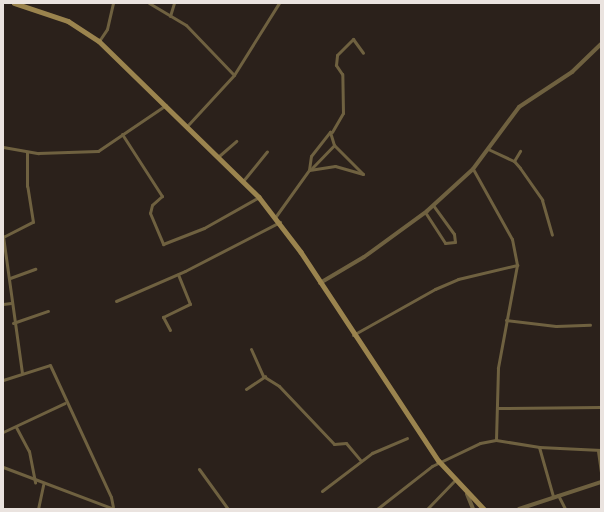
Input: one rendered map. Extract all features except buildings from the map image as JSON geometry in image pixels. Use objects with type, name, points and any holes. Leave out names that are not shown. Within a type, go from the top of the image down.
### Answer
[{"type":"main road","points":[[14,3],[68,21],[99,41],[220,156],[276,216],[353,335],[439,462],[467,494],[484,509]]},
{"type":"street","points":[[99,41],[107,29],[112,3]]},
{"type":"street","points":[[149,3],[186,25],[234,75]]},
{"type":"street","points":[[170,16],[174,3]]},
{"type":"street","points":[[188,125],[234,75],[279,3]]},
{"type":"street","points":[[310,169],[311,156],[332,132],[343,113],[342,74],[336,65],[337,55],[353,39],[363,53]]},
{"type":"street","points":[[320,283],[364,257],[425,212],[473,169],[520,107],[572,72],[601,44]]},
{"type":"street","points":[[3,147],[27,152],[93,152],[166,105]]},
{"type":"street","points":[[310,169],[335,166],[363,174],[334,144],[332,132]]},
{"type":"street","points":[[122,134],[162,196],[152,205],[150,214],[163,244],[204,228],[259,198]]},
{"type":"street","points":[[220,156],[236,141]]},
{"type":"street","points":[[276,216],[310,169],[334,144]]},
{"type":"street","points":[[488,149],[514,161],[542,200],[552,235]]},
{"type":"street","points":[[243,181],[267,151]]},
{"type":"street","points":[[22,373],[13,323],[10,278],[4,236],[33,222],[27,186],[27,152]]},
{"type":"street","points":[[514,161],[520,152]]},
{"type":"street","points":[[473,169],[512,240],[517,265],[497,373],[498,408],[496,440]]},
{"type":"street","points":[[425,212],[445,243],[455,242],[454,234],[433,205]]},
{"type":"street","points":[[116,301],[178,274],[280,222]]},
{"type":"street","points":[[353,335],[441,286],[517,265]]},
{"type":"street","points":[[10,278],[35,269]]},
{"type":"street","points":[[170,330],[163,317],[190,304],[178,274]]},
{"type":"street","points":[[3,304],[11,304]]},
{"type":"street","points":[[13,323],[48,311]]},
{"type":"street","points":[[506,320],[556,326],[590,325]]},
{"type":"street","points":[[251,349],[265,376],[279,386],[334,444],[346,443],[362,461]]},
{"type":"street","points":[[3,380],[48,364],[111,497],[113,508],[35,482],[3,467]]},
{"type":"street","points":[[246,389],[265,376]]},
{"type":"street","points":[[3,432],[66,403]]},
{"type":"street","points":[[498,408],[601,407]]},
{"type":"street","points":[[16,426],[29,451],[35,482]]},
{"type":"street","points":[[322,491],[362,461],[407,438]]},
{"type":"street","points":[[377,509],[439,462],[466,448],[496,440],[539,447],[599,451],[601,472]]},
{"type":"street","points":[[539,447],[553,496]]},
{"type":"street","points":[[199,469],[228,509]]},
{"type":"street","points":[[427,509],[455,480]]},
{"type":"street","points":[[519,509],[553,496],[601,482]]},
{"type":"street","points":[[38,509],[44,485]]},
{"type":"street","points":[[467,494],[473,509]]},
{"type":"street","points":[[558,495],[564,509]]}]
